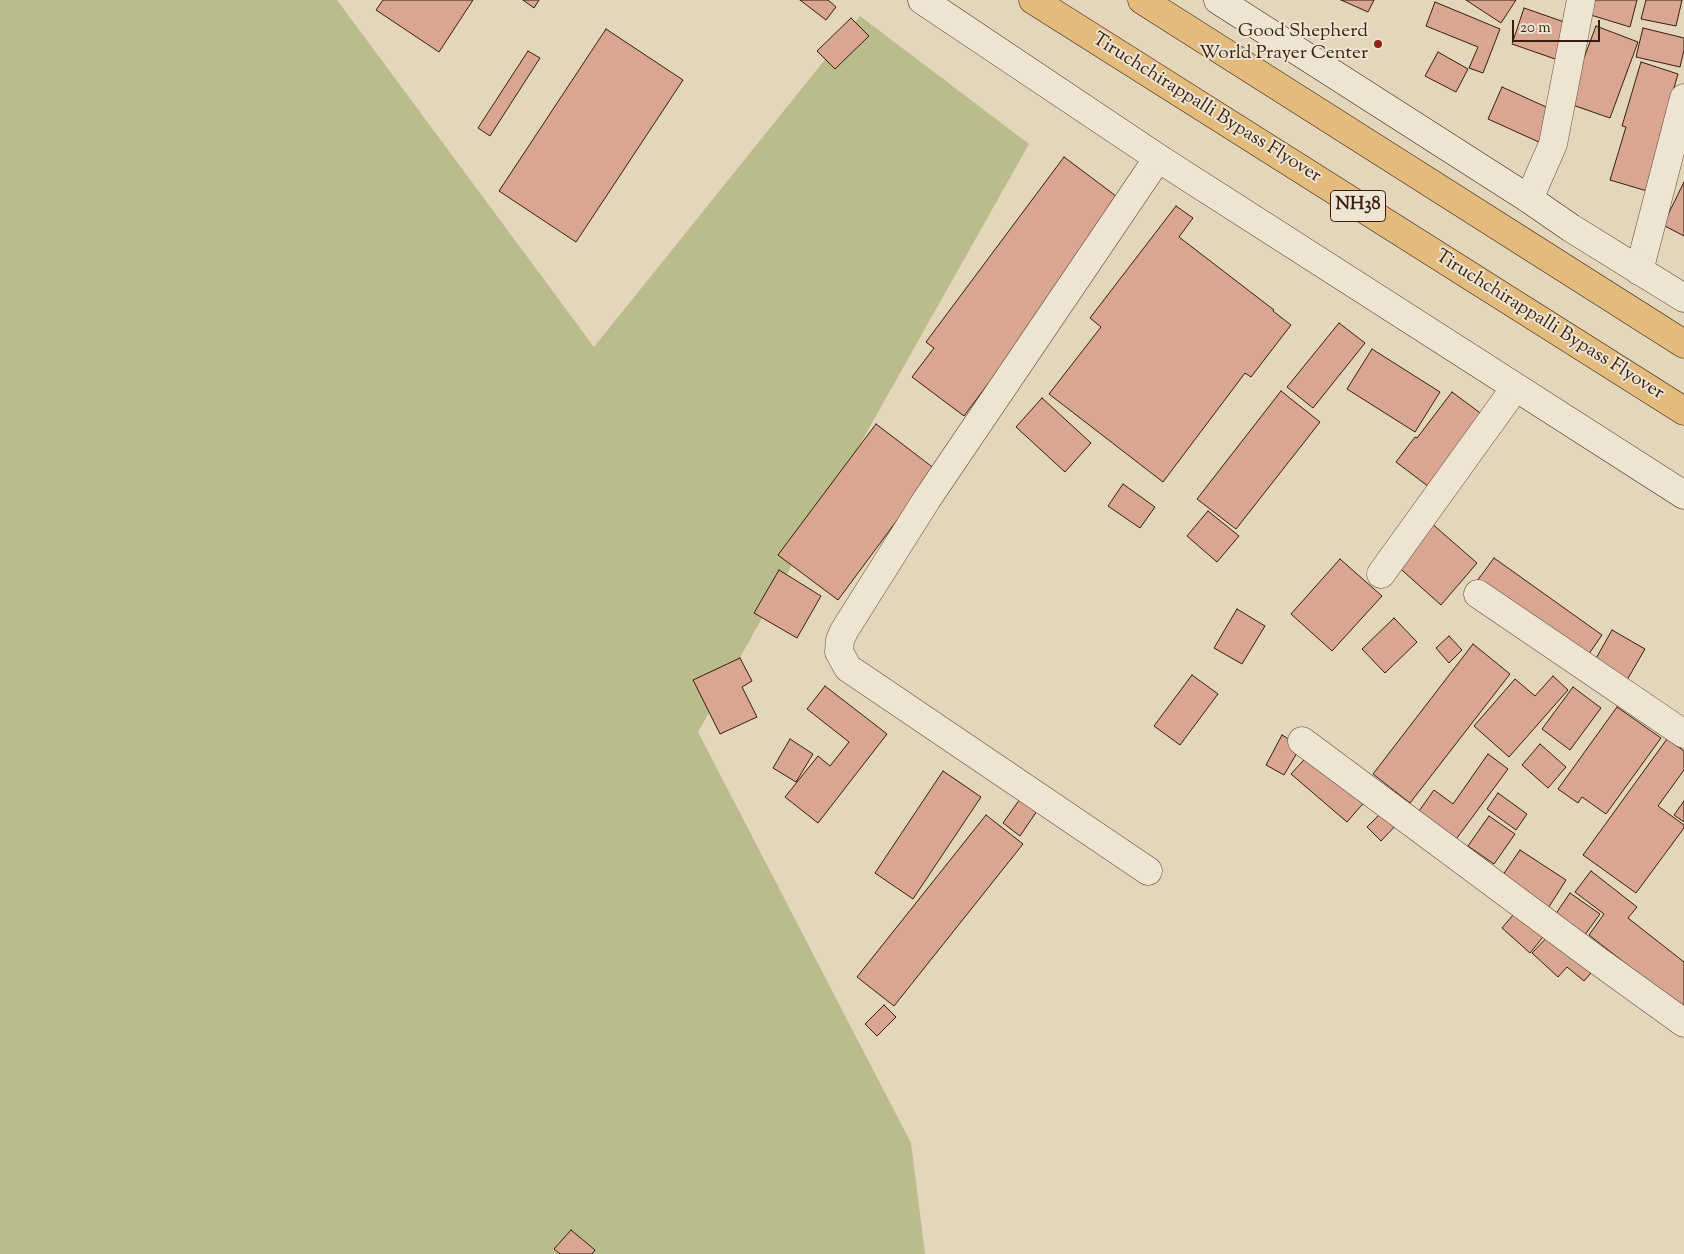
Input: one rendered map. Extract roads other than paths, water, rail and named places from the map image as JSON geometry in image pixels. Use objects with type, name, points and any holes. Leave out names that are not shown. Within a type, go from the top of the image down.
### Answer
[{"type":"highway","name":"Tiruchchirappalli Bypass Flyover","points":[[1033,0],[1684,411]]},
{"type":"highway","points":[[1142,0],[1684,344]]},
{"type":"street","points":[[922,0],[1158,158],[1515,388],[1684,494]]},
{"type":"street","points":[[1218,0],[1571,228],[1684,298]]},
{"type":"street","points":[[1529,200],[1553,144],[1581,0]]},
{"type":"street","points":[[1639,270],[1684,98]]},
{"type":"street","points":[[1148,872],[848,668],[839,652],[840,640],[844,631],[927,499],[1158,158]]},
{"type":"street","points":[[1381,574],[1515,388]]},
{"type":"street","points":[[1478,594],[1684,734]]},
{"type":"street","points":[[1302,741],[1684,1024]]},
{"type":"place","name":"Good Shepherd World Prayer Center","points":[[1378,44]]}]
